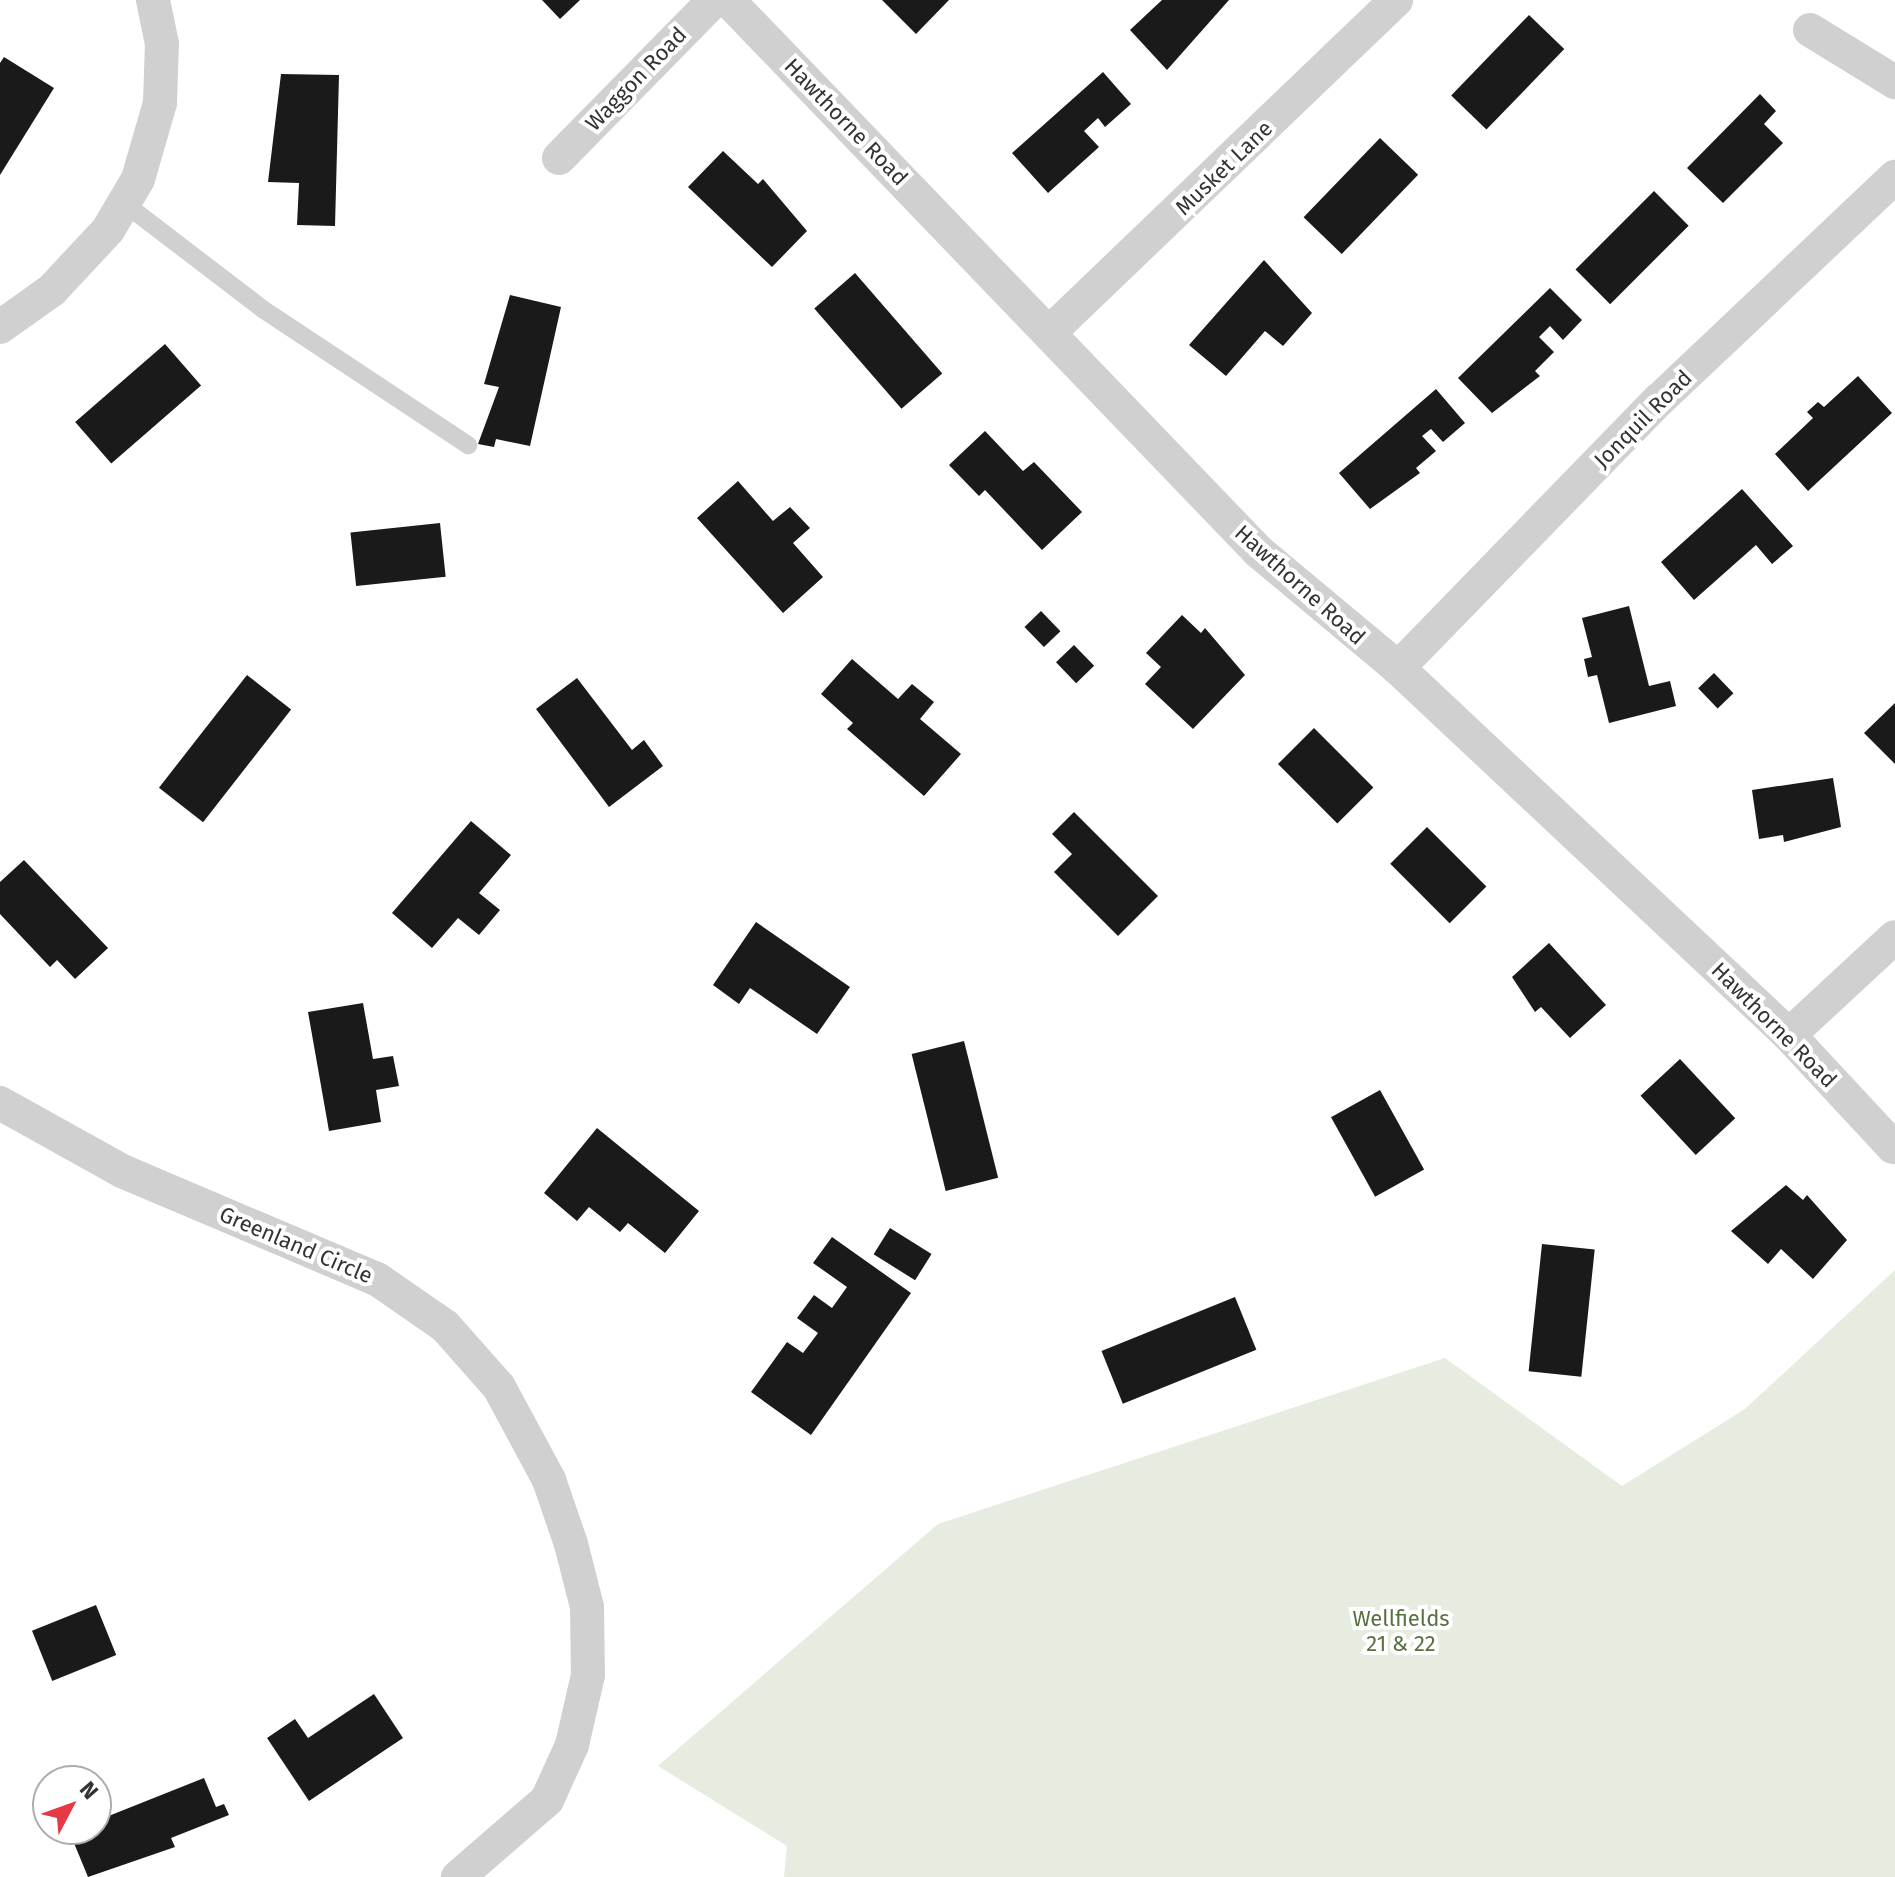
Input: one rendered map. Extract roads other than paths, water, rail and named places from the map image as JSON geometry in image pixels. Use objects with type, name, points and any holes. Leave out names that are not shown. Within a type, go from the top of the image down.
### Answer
[{"type":"street","points":[[0,327],[52,290],[124,203],[160,103],[162,44],[153,0]]},
{"type":"street","name":"Waggon Road","points":[[559,158],[714,0]]},
{"type":"street","name":"Hawthorne Road","points":[[728,0],[1259,552],[1398,668],[1789,1035],[1893,1147]]},
{"type":"street","name":"Musket Lane","points":[[1049,333],[1396,0]]},
{"type":"street","points":[[1810,30],[1895,82]]},
{"type":"street","name":"Jonquil Road","points":[[1398,668],[1659,400],[1895,177]]},
{"type":"street","points":[[1789,1035],[1895,937]]},
{"type":"street","name":"Greenland Circle","points":[[0,1103],[122,1171],[377,1279],[445,1326],[499,1387],[549,1480],[571,1544],[587,1607],[588,1675],[572,1745],[547,1800],[458,1877]]},
{"type":"lane","points":[[124,203],[264,310],[468,445]]},
{"type":"park label","name":"Wellfields 21 & 22","points":[[1401,1630]]}]
